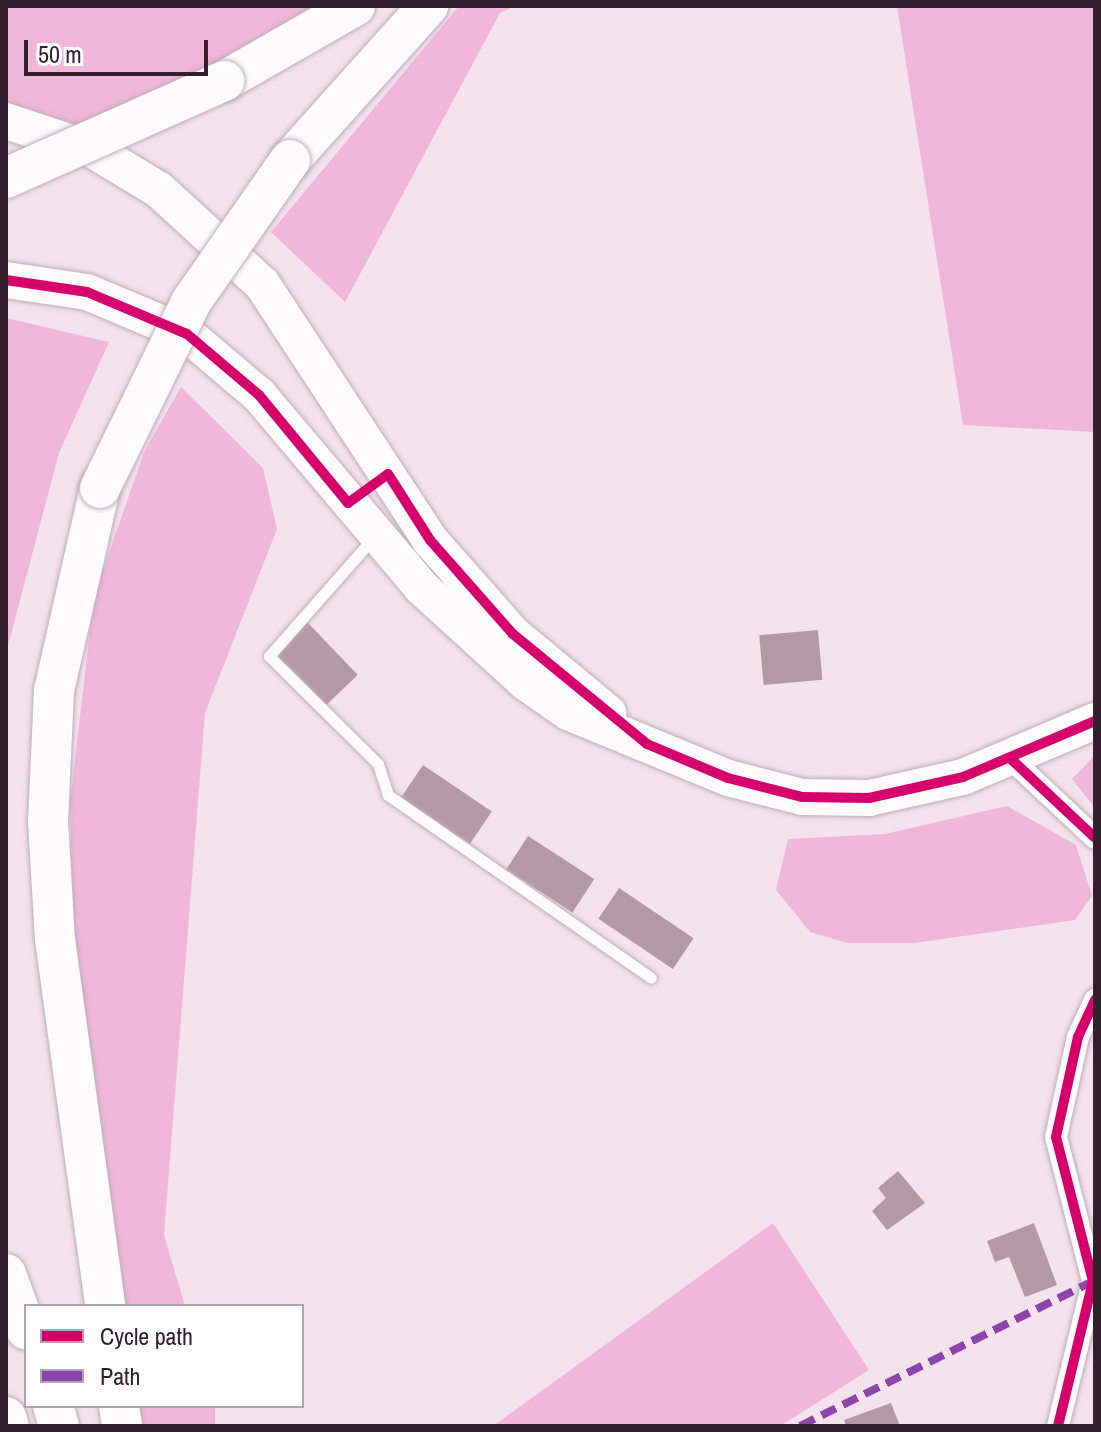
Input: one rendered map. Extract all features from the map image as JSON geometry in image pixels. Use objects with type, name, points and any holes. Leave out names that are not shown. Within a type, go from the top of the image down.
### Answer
[{"type":"highway","points":[[6,178],[224,81],[355,6]]},
{"type":"highway","points":[[105,1304],[55,939],[48,822],[54,690],[100,488],[191,302],[290,160],[428,6]]},
{"type":"highway","points":[[6,1274],[24,1324]]},
{"type":"highway","points":[[6,1417],[9,1426]]},
{"type":"main road","points":[[6,121],[93,150],[159,190],[262,284],[430,540],[475,594],[647,744]]},
{"type":"main road","points":[[6,280],[123,303],[199,342],[259,395],[375,536],[525,682],[568,712],[728,778],[802,797],[869,798],[1011,759],[1095,721]]},
{"type":"street","points":[[1011,759],[1095,838]]},
{"type":"street","points":[[1058,1426],[1093,1281],[1056,1137],[1078,1037],[1095,1000]]},
{"type":"lane","points":[[375,536],[269,656],[378,764],[388,795],[651,978]]},
{"type":"shaded area","points":[[8,6],[329,6],[81,131],[6,107]]},
{"type":"shaded area","points":[[459,6],[515,6],[500,13],[345,302],[271,232]]},
{"type":"shaded area","points":[[897,6],[1095,6],[1095,432],[963,425]]},
{"type":"shaded area","points":[[6,318],[109,342],[59,453],[6,653]]},
{"type":"shaded area","points":[[181,387],[263,468],[277,529],[205,713],[164,1235],[184,1304],[124,1304],[74,943],[70,803],[94,595],[145,450]]},
{"type":"shaded area","points":[[1095,755],[1095,808],[1072,779]]},
{"type":"shaded area","points":[[1007,806],[1076,845],[1092,896],[1075,920],[914,943],[847,943],[810,932],[776,890],[788,839],[885,834]]},
{"type":"shaded area","points":[[773,1223],[869,1370],[780,1426],[493,1426]]},
{"type":"shaded area","points":[[140,1408],[215,1408],[215,1426],[140,1426]]},
{"type":"building","points":[[305,620],[358,675],[324,707],[271,653]]},
{"type":"building","points":[[818,630],[822,680],[764,685],[759,635]]},
{"type":"building","points":[[423,765],[492,811],[470,844],[401,797]]},
{"type":"building","points":[[528,836],[594,879],[572,913],[506,870]]},
{"type":"building","points":[[619,888],[694,938],[673,969],[598,919]]},
{"type":"building","points":[[898,1171],[925,1203],[887,1230],[872,1211],[886,1198],[878,1188]]},
{"type":"building","points":[[1034,1223],[1057,1285],[1025,1297],[1009,1257],[995,1262],[987,1241]]},
{"type":"building","points":[[891,1403],[900,1426],[846,1426],[844,1420]]},
{"type":"marked path","points":[[800,1426],[1093,1281]]},
{"type":"cycle path","points":[[6,280],[87,292],[187,334],[259,395],[348,503],[388,474],[430,540],[513,634],[647,744],[728,778],[802,797],[869,798],[963,777],[1095,721]]},
{"type":"cycle path","points":[[1011,759],[1095,838]]},
{"type":"cycle path","points":[[1058,1426],[1093,1281],[1056,1137],[1078,1037],[1095,1000]]}]
